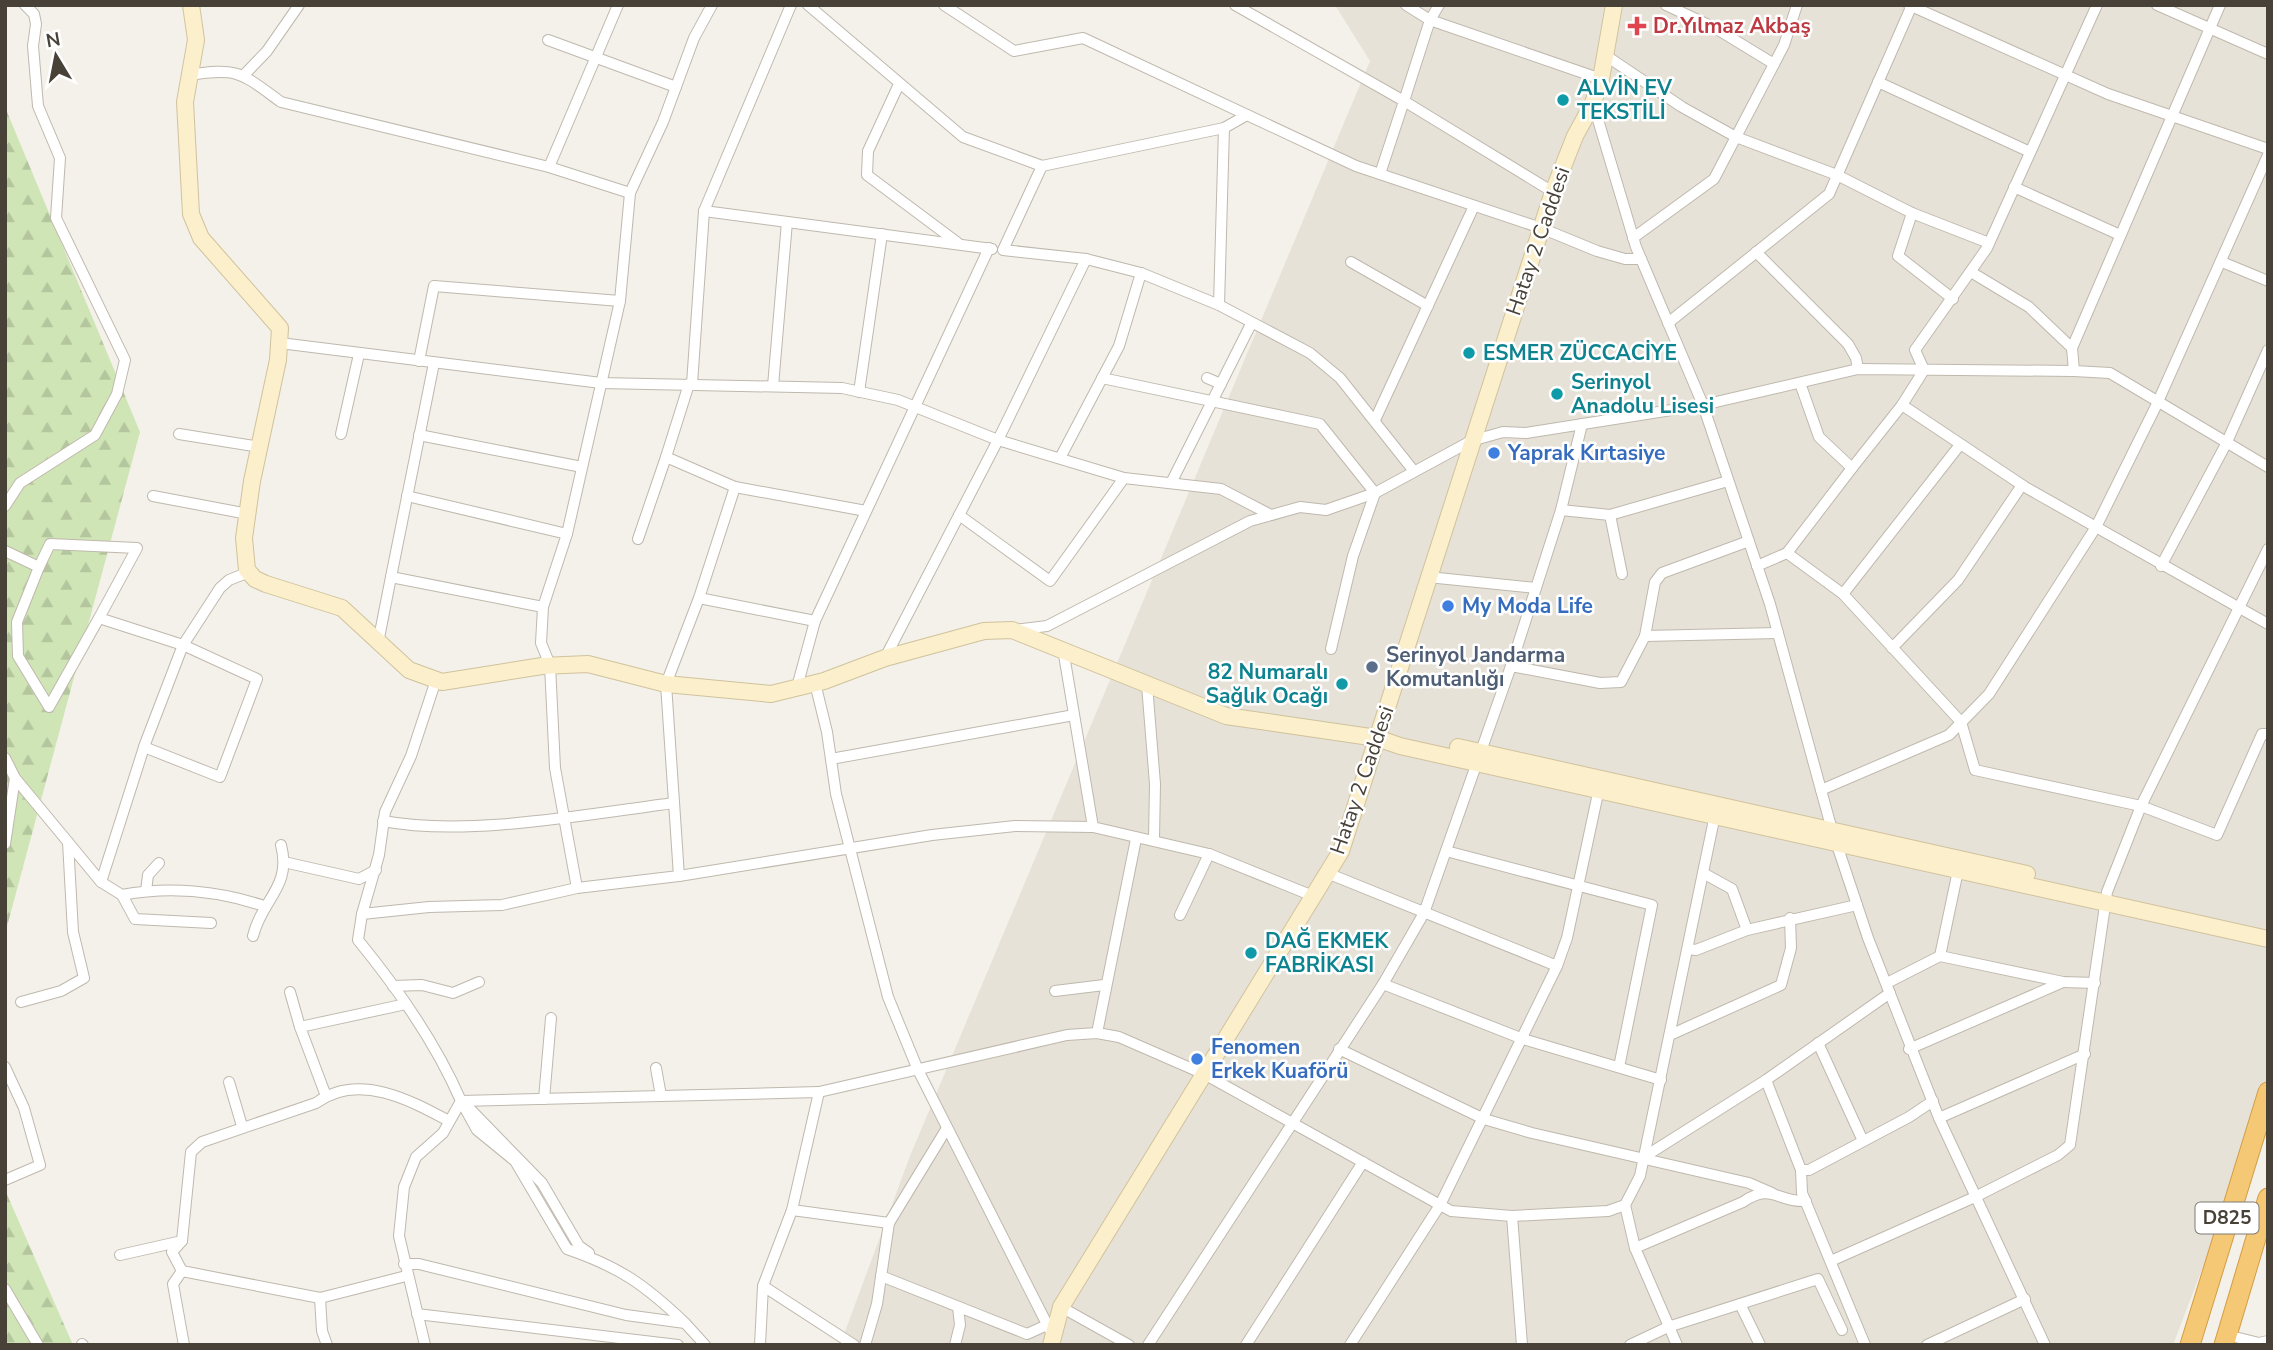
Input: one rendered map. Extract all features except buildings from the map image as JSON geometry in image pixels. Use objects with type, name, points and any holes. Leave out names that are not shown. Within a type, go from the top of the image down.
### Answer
[{"type":"highway","name":"D825","points":[[2190,1345],[2268,1092]]},
{"type":"highway","name":"D825","points":[[2225,1340],[2268,1198]]},
{"type":"street","points":[[5,506],[20,483],[94,435],[117,394],[125,360],[56,218],[60,158],[38,106],[34,68],[36,24],[34,14],[25,5]]},
{"type":"street","points":[[191,5],[196,40],[189,75],[186,115],[191,214],[201,238],[280,328],[280,342],[248,514],[243,554],[248,572],[255,579],[267,584],[342,608],[409,670],[442,682],[550,666],[588,664],[666,684],[771,694],[984,631],[1047,625],[1250,521],[1300,507],[1326,510],[1375,494],[1413,470],[1471,441],[1503,432],[1526,433],[1703,405],[1858,369],[2110,373],[2268,467]]},
{"type":"street","points":[[244,75],[267,51],[299,5]]},
{"type":"street","points":[[549,167],[618,5]]},
{"type":"street","points":[[577,888],[562,818],[555,768],[550,666],[541,643],[543,607],[567,534],[620,301],[630,194],[694,38],[712,5]]},
{"type":"street","points":[[638,539],[691,384],[704,211],[791,5]]},
{"type":"street","points":[[808,5],[963,137],[1042,166],[1224,128],[1247,115]]},
{"type":"street","points":[[944,5],[1014,51],[1083,38],[1380,174],[1541,228],[1597,251],[1625,259],[1641,260]]},
{"type":"street","points":[[1235,5],[1404,101],[1553,192]]},
{"type":"street","points":[[1406,5],[1430,20],[1601,79]]},
{"type":"street","points":[[1380,174],[1430,20],[1439,5]]},
{"type":"street","points":[[1666,5],[1715,28],[1774,64]]},
{"type":"street","points":[[1633,238],[1714,178],[1774,64],[1797,5]]},
{"type":"street","points":[[1924,370],[1915,350],[1989,243],[2097,5]]},
{"type":"street","points":[[2157,5],[2268,54]]},
{"type":"street","points":[[2074,372],[2072,348],[2220,5]]},
{"type":"street","name":"Hatay 2 Caddesi","points":[[1051,1336],[1061,1307],[1341,851],[1553,192],[1601,79],[1611,6]]},
{"type":"street","points":[[1668,323],[1829,194],[1911,6],[2065,75],[2268,152],[2222,262],[2158,402],[2095,527],[1989,694],[1948,735],[1821,790]]},
{"type":"street","points":[[548,40],[676,87]]},
{"type":"street","points":[[1605,55],[1682,107],[1736,137],[1837,175],[1912,213],[1989,243]]},
{"type":"street","points":[[189,75],[232,70],[244,75],[281,102],[549,167],[630,194]]},
{"type":"street","points":[[1878,82],[2030,152]]},
{"type":"street","points":[[900,84],[868,151],[867,175],[959,244]]},
{"type":"street","points":[[1593,103],[1633,238],[1703,405],[1749,541],[1835,837],[1909,1049],[2045,1345]]},
{"type":"street","points":[[1219,305],[1224,128]]},
{"type":"street","points":[[1003,250],[1042,166]]},
{"type":"street","points":[[2014,187],[2120,235]]},
{"type":"street","points":[[1375,421],[1474,206]]},
{"type":"street","points":[[704,211],[1086,259],[1141,273],[1219,305],[1310,353],[1340,378],[1413,470]]},
{"type":"street","points":[[1912,213],[1898,256],[1952,299]]},
{"type":"street","points":[[774,386],[788,222]]},
{"type":"street","points":[[859,392],[882,234]]},
{"type":"street","points":[[797,687],[815,621],[989,248]]},
{"type":"street","points":[[1756,252],[1848,344],[1856,358],[1858,369]]},
{"type":"street","points":[[885,659],[998,440],[1086,259]]},
{"type":"street","points":[[1351,262],[1428,306]]},
{"type":"street","points":[[2222,262],[2268,281]]},
{"type":"street","points":[[1971,272],[2029,307],[2072,348]]},
{"type":"street","points":[[1060,458],[1119,346],[1141,273]]},
{"type":"street","points":[[419,361],[434,286],[620,301]]},
{"type":"street","points":[[1171,483],[1251,324]]},
{"type":"street","points":[[280,342],[601,383],[774,386],[859,392],[915,407],[998,440],[1124,478],[1222,489],[1271,515]]},
{"type":"street","points":[[2161,566],[2226,444],[2268,350]]},
{"type":"street","points":[[341,434],[359,354]]},
{"type":"street","points":[[378,643],[434,363]]},
{"type":"street","points":[[1757,566],[1787,553],[1902,405],[1924,370]]},
{"type":"street","points":[[1207,378],[1221,384]]},
{"type":"street","points":[[1102,379],[1320,424],[1375,494]]},
{"type":"street","points":[[1800,383],[1819,437],[1852,468]]},
{"type":"street","points":[[1902,405],[1959,446],[2022,485],[2161,566],[2268,624]]},
{"type":"street","points":[[1148,1345],[1383,984],[1424,913],[1511,666],[1561,510],[1582,424]]},
{"type":"street","points":[[179,434],[260,447]]},
{"type":"street","points":[[419,435],[582,467]]},
{"type":"street","points":[[1843,594],[1959,446]]},
{"type":"street","points":[[666,457],[735,487],[866,511]]},
{"type":"street","points":[[959,515],[1050,581],[1124,478]]},
{"type":"street","points":[[1561,510],[1610,515],[1728,481]]},
{"type":"street","points":[[1892,648],[1958,580],[2022,485]]},
{"type":"street","points":[[679,876],[666,684],[699,598],[735,487]]},
{"type":"street","points":[[1331,649],[1353,556],[1375,494]]},
{"type":"street","points":[[153,496],[248,514]]},
{"type":"street","points":[[407,496],[567,534]]},
{"type":"street","points":[[1610,515],[1622,574]]},
{"type":"street","points":[[1511,666],[1600,683],[1621,682],[1645,636],[1655,582],[1662,573],[1749,541]]},
{"type":"street","points":[[50,544],[137,548],[99,618],[49,707],[18,656],[17,622],[50,544]]},
{"type":"street","points":[[1833,1260],[1975,1197],[2058,1155],[2070,1145],[2085,1055],[2105,897],[2141,806],[2268,549]]},
{"type":"street","points":[[5,551],[39,567]]},
{"type":"street","points":[[1787,553],[1843,594],[1961,722],[1975,770],[2141,806],[2217,835],[2262,734],[2268,734]]},
{"type":"street","points":[[102,882],[144,747],[183,645],[220,588],[229,580],[248,572]]},
{"type":"street","points":[[390,577],[543,607]]},
{"type":"street","points":[[1428,577],[1536,588]]},
{"type":"street","points":[[699,598],[815,621]]},
{"type":"street","points":[[99,618],[183,645],[257,679],[220,777],[144,747]]},
{"type":"street","points":[[1012,630],[1226,716],[1377,738],[1399,735],[1477,757],[2105,897],[2268,930]]},
{"type":"street","points":[[1645,636],[1777,633]]},
{"type":"street","points":[[1063,649],[1093,827]]},
{"type":"street","points":[[436,680],[411,756],[385,812],[376,870],[362,914],[358,940],[406,1004],[446,1065],[477,1130],[515,1161],[567,1249],[602,1261],[646,1286],[705,1345]]},
{"type":"street","points":[[815,683],[836,794],[888,997],[918,1070],[1051,1336]]},
{"type":"street","points":[[1147,685],[1155,784],[1154,839]]},
{"type":"street","points":[[831,759],[1074,715]]},
{"type":"street","points":[[5,758],[15,778],[102,882],[122,895],[135,919],[211,923]]},
{"type":"street","points":[[5,844],[15,778]]},
{"type":"street","points":[[1350,1345],[1440,1205],[1557,965],[1567,938],[1600,784]]},
{"type":"street","points":[[383,821],[410,827],[562,818],[674,803]]},
{"type":"street","points":[[1677,1345],[1635,1248],[1625,1205],[1640,1176],[1716,810]]},
{"type":"street","points":[[362,914],[429,907],[502,905],[577,888],[679,876],[932,835],[1015,826],[1093,827],[1136,839],[1154,839],[1209,855],[1313,896]]},
{"type":"street","points":[[1097,1033],[1104,985],[1136,839]]},
{"type":"street","points":[[20,1002],[61,991],[83,978],[73,932],[68,842]]},
{"type":"street","points":[[253,936],[264,906],[278,890],[285,873],[281,845]]},
{"type":"street","points":[[1447,851],[1652,905],[1619,1067]]},
{"type":"street","points":[[1181,915],[1209,855]]},
{"type":"street","points":[[284,862],[359,880],[376,870]]},
{"type":"street","points":[[146,891],[148,875],[159,863]]},
{"type":"street","points":[[1940,956],[1959,865]]},
{"type":"street","points":[[1327,873],[1557,965]]},
{"type":"street","points":[[1703,873],[1732,889],[1747,930]]},
{"type":"street","points":[[122,895],[146,891],[226,894],[264,906]]},
{"type":"street","points":[[2105,897],[2268,939]]},
{"type":"street","points":[[1688,949],[1696,950],[1747,930],[1790,918],[1857,905]]},
{"type":"street","points":[[1670,1035],[1782,985],[1791,948],[1790,918]]},
{"type":"street","points":[[1644,1157],[1766,1080],[1888,988],[1940,956],[2063,982],[2095,983]]},
{"type":"street","points":[[393,986],[422,985],[453,993],[479,982]]},
{"type":"street","points":[[1909,1049],[2063,982]]},
{"type":"street","points":[[1383,984],[1523,1039],[1661,1080]]},
{"type":"street","points":[[1055,991],[1104,985]]},
{"type":"street","points":[[290,992],[326,1096]]},
{"type":"street","points":[[300,1027],[406,1004]]},
{"type":"street","points":[[544,1099],[551,1018]]},
{"type":"street","points":[[461,1101],[819,1092],[1067,1035],[1097,1033],[1119,1037],[1204,1074],[1451,1211],[1512,1216],[1608,1210],[1625,1205]]},
{"type":"street","points":[[1818,1043],[1863,1141]]},
{"type":"street","points":[[1339,1049],[1484,1119],[1532,1133],[1749,1183],[1772,1193],[1806,1201]]},
{"type":"street","points":[[1939,1118],[2085,1055]]},
{"type":"street","points":[[5,1067],[24,1108],[40,1165],[5,1180]]},
{"type":"street","points":[[656,1068],[661,1096]]},
{"type":"street","points":[[1766,1080],[1801,1170],[1806,1201],[1833,1260],[1866,1345]]},
{"type":"street","points":[[229,1082],[242,1126]]},
{"type":"street","points":[[182,1271],[172,1252],[182,1241],[191,1152],[202,1142],[242,1126],[316,1103],[326,1096],[365,1090],[387,1092],[412,1101],[449,1121]]},
{"type":"street","points":[[760,1345],[763,1286],[792,1210],[819,1092]]},
{"type":"street","points":[[425,1345],[406,1276],[399,1236],[404,1187],[416,1157],[443,1133],[461,1101]]},
{"type":"street","points":[[1801,1170],[1809,1170],[1933,1101]]},
{"type":"street","points":[[865,1345],[874,1320],[889,1223],[947,1128]]},
{"type":"street","points":[[1246,1345],[1363,1162]]},
{"type":"street","points":[[1635,1248],[1743,1202],[1757,1193],[1772,1193]]},
{"type":"street","points":[[792,1210],[889,1223]]},
{"type":"street","points":[[1512,1216],[1522,1345]]},
{"type":"street","points":[[120,1255],[182,1241]]},
{"type":"street","points":[[404,1264],[419,1264],[626,1315],[685,1323]]},
{"type":"street","points":[[182,1271],[320,1298],[406,1276]]},
{"type":"street","points":[[182,1271],[173,1284],[184,1345]]},
{"type":"street","points":[[881,1276],[915,1287],[1027,1334],[1051,1336]]},
{"type":"street","points":[[1630,1345],[1668,1327],[1818,1279],[1842,1330]]},
{"type":"street","points":[[763,1286],[854,1345]]},
{"type":"street","points":[[5,1289],[38,1345]]},
{"type":"street","points":[[320,1298],[322,1331],[327,1345]]},
{"type":"street","points":[[1927,1345],[2025,1299]]},
{"type":"street","points":[[1740,1304],[1760,1345]]},
{"type":"street","points":[[955,1345],[960,1325],[958,1307]]},
{"type":"street","points":[[1061,1307],[1129,1345]]},
{"type":"street","points":[[417,1314],[678,1345]]},
{"type":"street","points":[[2225,1340],[2259,1343],[2268,1341]]},
{"type":"shaded area","points":[[1335,5],[2268,5],[2268,1097],[2173,1345],[840,1345],[910,1156],[1370,61]]},
{"type":"green space","points":[[5,107],[140,432],[5,934]]},
{"type":"green space","points":[[5,1190],[73,1345],[5,1345]]},
{"type":"place","name":"Dr.Yılmaz Akbaş","points":[[1637,26]]},
{"type":"place","name":"ALVİN EV TEKSTİLİ","points":[[1563,100]]},
{"type":"place","name":"ESMER ZÜCCACİYE","points":[[1469,353]]},
{"type":"place","name":"Serinyol Anadolu Lisesi","points":[[1557,394]]},
{"type":"place","name":"Yaprak Kırtasiye","points":[[1494,453]]},
{"type":"place","name":"My Moda Life","points":[[1448,606]]},
{"type":"place","name":"Serinyol Jandarma Komutanlığı","points":[[1372,667]]},
{"type":"place","name":"82 Numaralı Sağlık Ocağı","points":[[1342,684]]},
{"type":"place","name":"DAĞ EKMEK FABRİKASI","points":[[1251,953]]},
{"type":"place","name":"Fenomen Erkek Kuaförü","points":[[1197,1059]]}]
